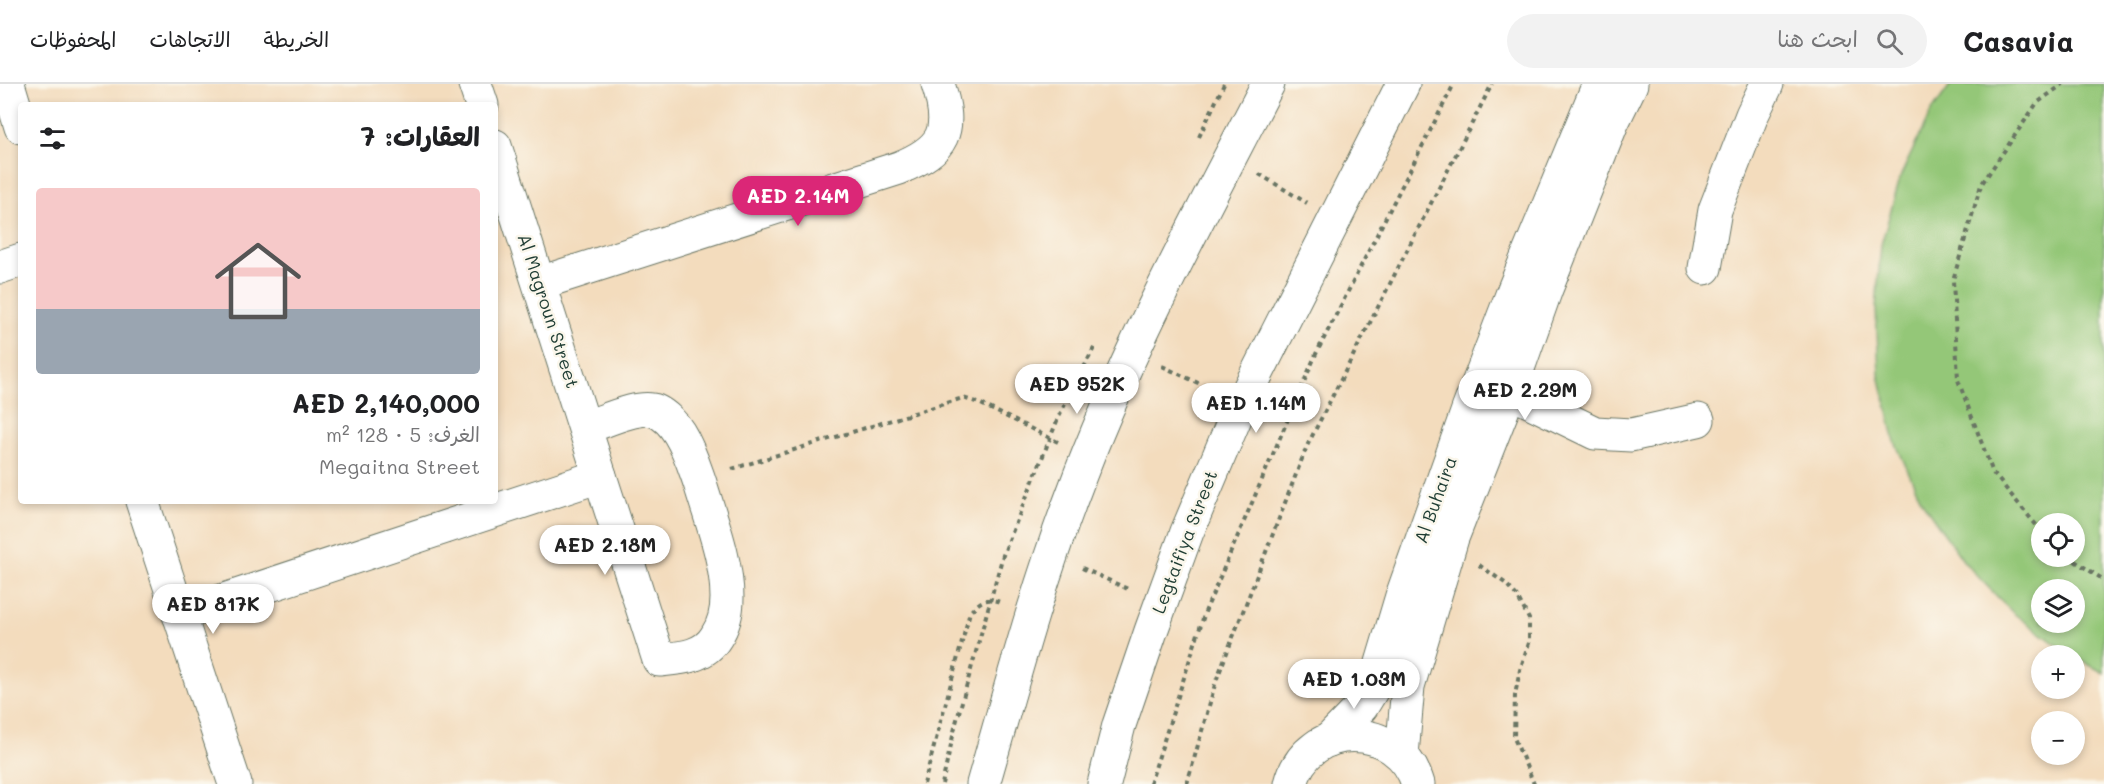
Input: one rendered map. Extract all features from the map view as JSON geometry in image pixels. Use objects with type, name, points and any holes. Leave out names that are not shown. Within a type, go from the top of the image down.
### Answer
[{"type":"street","points":[[8,84],[18,117]]},
{"type":"street","points":[[475,84],[481,102]]},
{"type":"street","points":[[540,283],[918,160],[937,145],[944,130],[946,117],[938,84]]},
{"type":"street","points":[[983,784],[1033,612],[1087,459],[1132,351],[1268,84]]},
{"type":"street","name":"Legtaifiya Street","points":[[1104,784],[1119,725],[1187,532],[1242,403],[1403,84]]},
{"type":"street","name":"Al Buhaira","points":[[1291,784],[1293,775],[1302,760],[1314,748],[1329,740],[1362,706],[1376,683],[1402,596],[1515,287],[1599,84]]},
{"type":"street","name":"Al Buhaira","points":[[1416,775],[1408,686],[1452,538],[1510,391],[1546,289],[1612,123],[1631,84]]},
{"type":"street","points":[[1706,268],[1714,210],[1752,115],[1767,84]]},
{"type":"street","name":"Al Magroun Street","points":[[498,155],[659,660],[682,658],[700,653],[715,639],[725,619],[727,598],[721,557],[699,480]]},
{"type":"street","points":[[0,267],[18,261]]},
{"type":"street","points":[[1483,374],[1510,391],[1595,433],[1631,435],[1698,420]]},
{"type":"street","points":[[586,427],[639,410],[654,410],[663,415],[679,433],[692,456],[699,480]]},
{"type":"street","points":[[179,615],[600,476]]},
{"type":"street","points":[[143,504],[235,784]]},
{"type":"street","points":[[1329,740],[1344,735],[1376,738],[1390,745],[1416,775]]},
{"type":"path","points":[[1150,784],[1205,612],[1311,365],[1454,84]]},
{"type":"path","points":[[1187,784],[1216,681],[1306,446],[1492,84]]},
{"type":"path","points":[[2031,519],[1993,473],[1958,380],[1953,280],[1981,185],[2037,103],[2063,84]]},
{"type":"path","points":[[1230,157],[1334,219]]},
{"type":"path","points":[[1132,351],[1242,403]]},
{"type":"path","points":[[699,480],[963,398],[979,403],[1050,437],[1087,459]]},
{"type":"path","points":[[1052,554],[1161,604]]},
{"type":"path","points":[[1476,560],[1505,583],[1517,596],[1529,619],[1529,643],[1520,669],[1515,695],[1514,738],[1534,784]]},
{"type":"path","points":[[2084,567],[2104,580]]},
{"type":"path","points":[[924,784],[970,612],[980,601],[991,599],[1033,612]]},
{"type":"green space","points":[[1951,84],[2104,84],[2104,673],[2085,663],[2085,645],[2057,645],[2041,633],[2085,633],[2085,579],[2031,579],[2031,626],[2013,613],[1964,562],[1922,502],[1895,442],[1879,375],[1876,308],[1881,245],[1901,175],[1931,112]]}]
